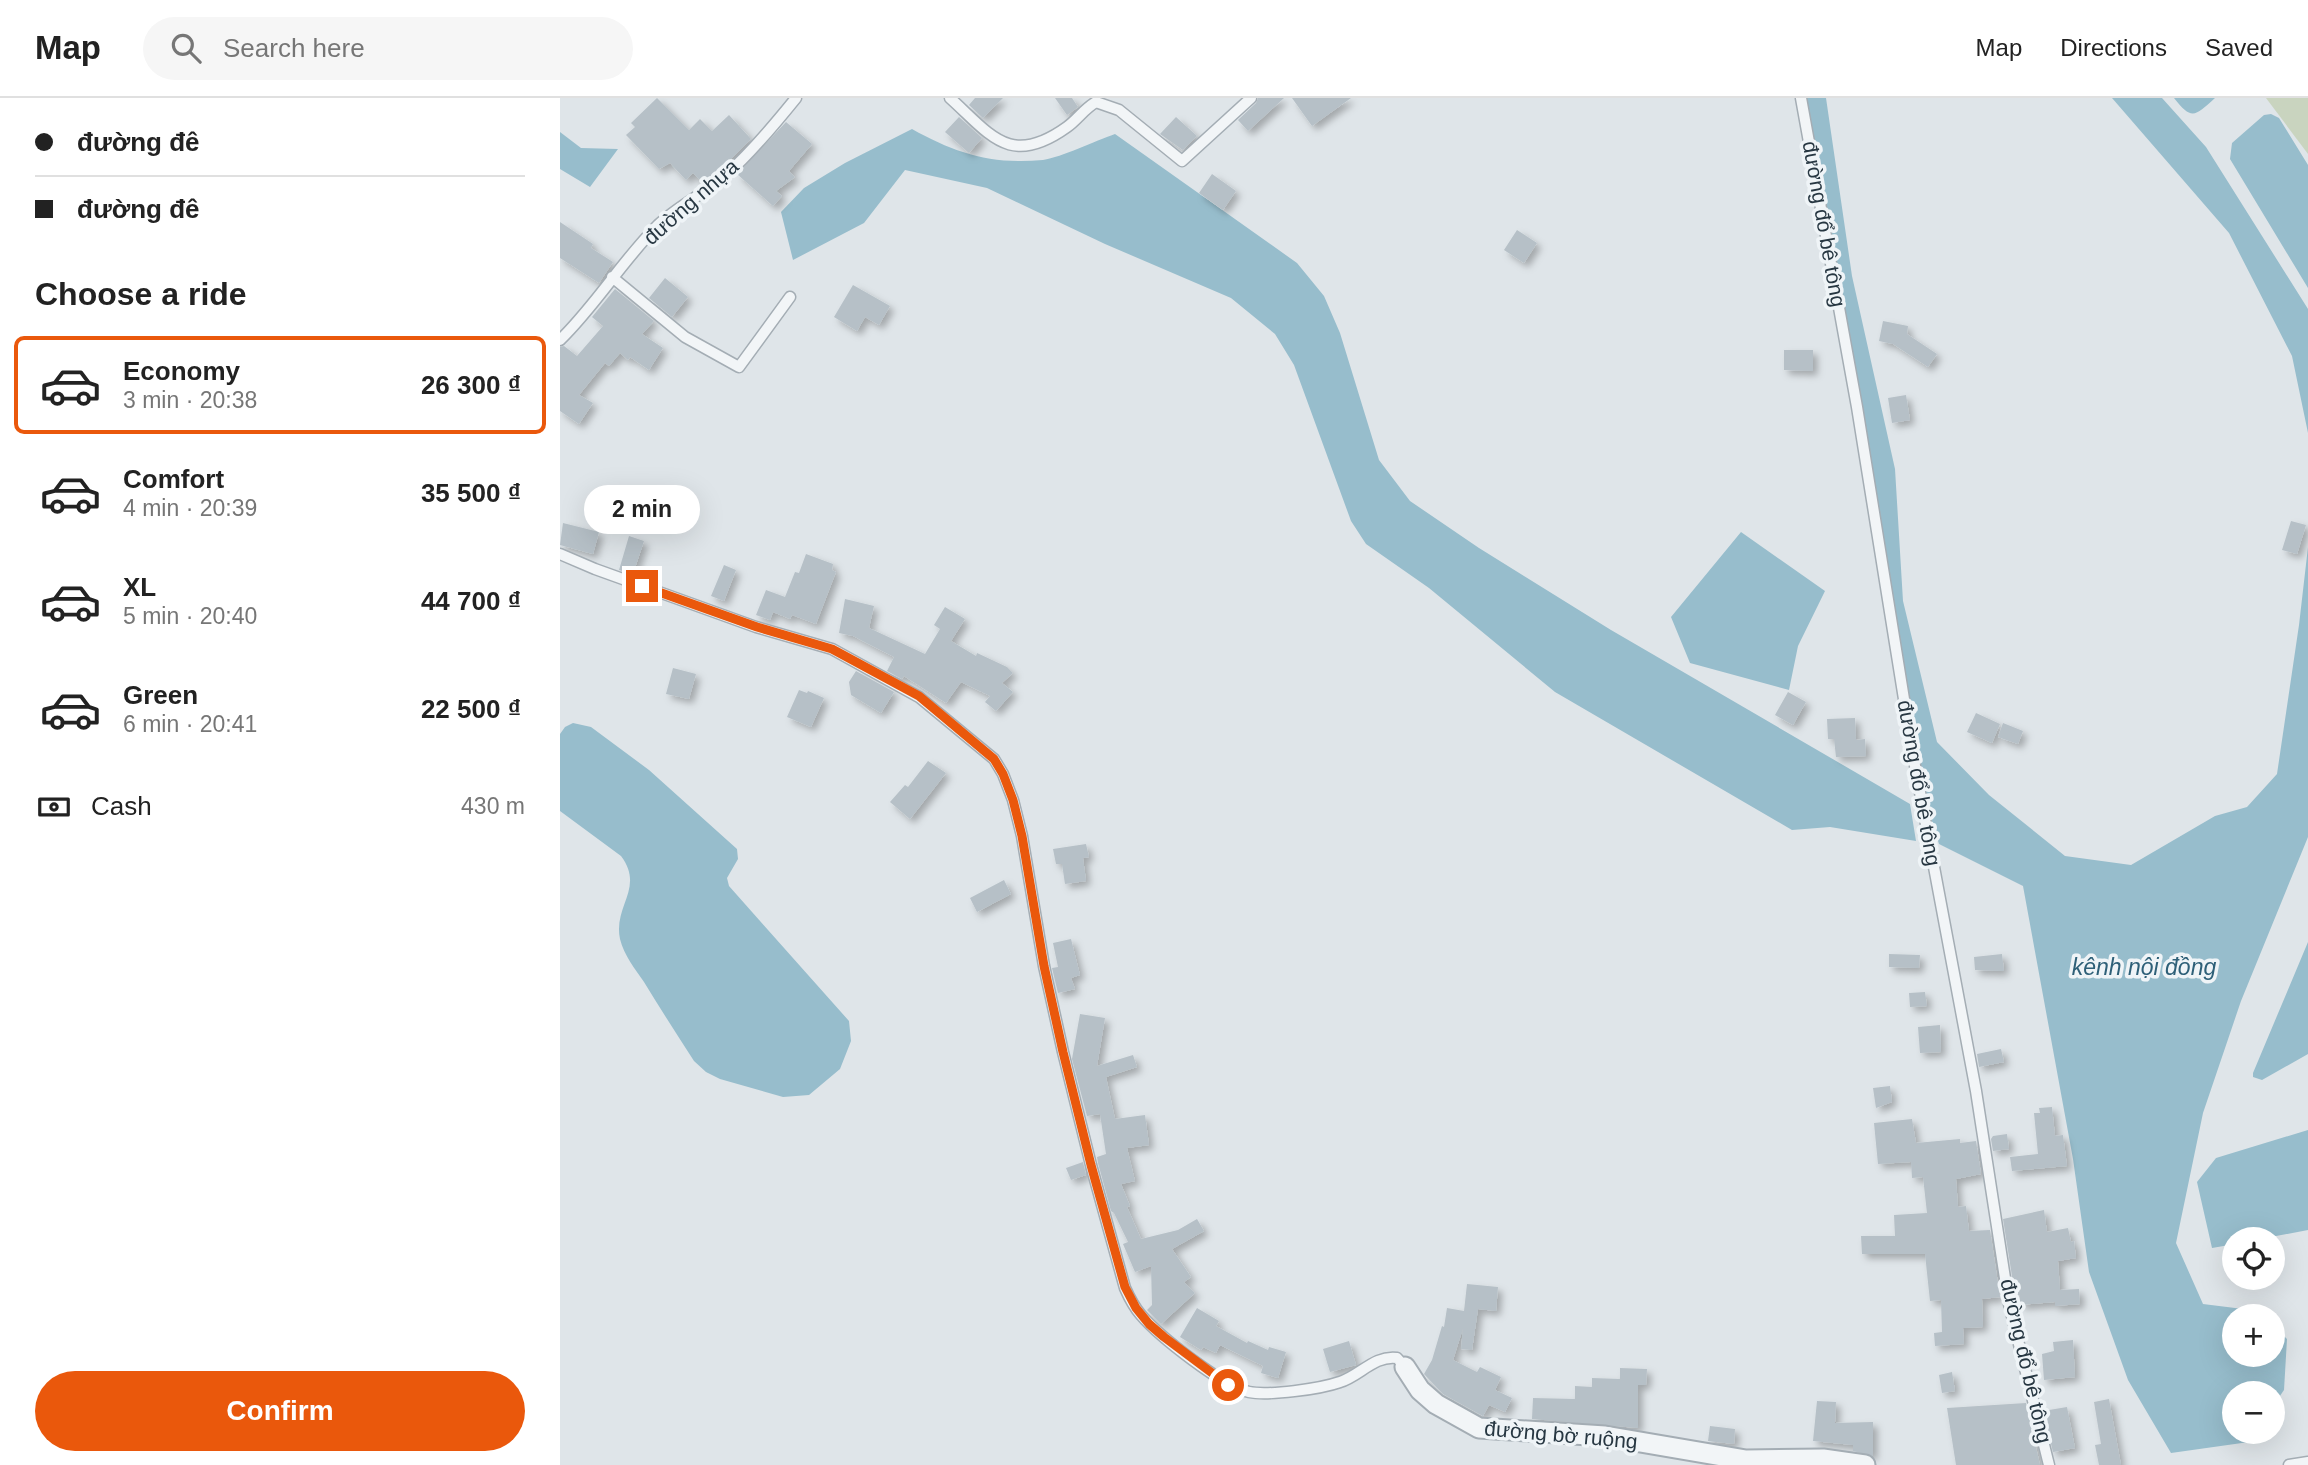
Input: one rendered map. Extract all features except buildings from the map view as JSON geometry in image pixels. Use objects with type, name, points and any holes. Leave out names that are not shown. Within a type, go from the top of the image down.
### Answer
[{"type":"street","name":"đường bờ ruộng","points":[[1405,1367],[1420,1390],[1436,1404],[1479,1428],[1621,1438],[1746,1460],[1823,1458],[1865,1465]]},
{"type":"lane","name":"đường nhựa","points":[[560,340],[587,312],[612,277],[657,226],[679,207],[727,174],[796,98]]},
{"type":"lane","points":[[950,98],[998,141],[1013,146],[1041,143],[1069,126],[1083,110],[1096,102],[1119,110],[1182,161],[1251,98]]},
{"type":"lane","name":"đường đổ bê tông","points":[[1801,98],[1857,407],[1913,755],[1976,1091],[2009,1304],[2049,1465]]},
{"type":"lane","points":[[612,277],[685,337],[739,366],[790,297]]},
{"type":"lane","points":[[560,554],[757,627],[832,649],[919,696],[994,759],[1003,774],[1016,812],[1044,966],[1077,1112],[1125,1287],[1136,1308],[1164,1337],[1212,1374],[1228,1385],[1248,1392],[1269,1394],[1340,1382],[1385,1358],[1398,1357],[1405,1367]]},
{"type":"lane","points":[[2289,1465],[2308,1462]]},
{"type":"green space","points":[[2266,98],[2308,98],[2308,154]]},
{"type":"water","name":"kênh nội đồng","points":[[1806,98],[1826,98],[1852,276],[1895,469],[1903,601],[1937,742],[1989,795],[2065,856],[2131,865],[2215,816],[2247,807],[2277,774],[2308,547],[2308,837],[2241,1001],[2203,1113],[2176,1243],[2203,1304],[2222,1306],[2222,1367],[2285,1367],[2285,1337],[2287,1339],[2285,1381],[2222,1381],[2222,1444],[2235,1444],[2171,1453],[2128,1380],[2089,1272],[2073,1159],[2023,886],[1939,844],[1924,795],[1855,366]]},
{"type":"water","points":[[2112,98],[2162,98],[2206,147],[2308,309],[2308,433],[2292,356],[2229,233]]},
{"type":"water","points":[[2174,98],[2215,98],[2198,112],[2190,113]]},
{"type":"water","points":[[2271,114],[2279,118],[2308,165],[2308,288],[2230,159],[2232,143],[2264,115]]},
{"type":"water","points":[[912,129],[959,151],[1007,161],[1051,158],[1115,134],[1297,263],[1324,296],[1340,333],[1379,460],[1410,501],[1479,548],[1611,630],[1910,804],[1916,841],[1830,827],[1792,830],[1555,692],[1429,588],[1366,544],[1351,521],[1294,365],[1275,334],[1231,298],[1105,244],[987,188],[905,170],[864,223],[793,260],[781,212],[804,188],[845,163]]},
{"type":"water","points":[[560,132],[581,148],[618,149],[590,187],[560,169]]},
{"type":"water","points":[[1741,532],[1825,591],[1798,646],[1789,690],[1690,663],[1671,617]]},
{"type":"water","points":[[573,723],[591,727],[649,770],[737,849],[738,859],[727,878],[729,886],[849,1021],[851,1041],[840,1069],[809,1095],[783,1097],[720,1079],[706,1072],[694,1061],[630,962],[620,939],[619,927],[629,888],[628,867],[621,856],[560,811],[560,734],[565,727]]},
{"type":"water","points":[[2308,942],[2308,1054],[2262,1080],[2253,1077],[2253,1073]]},
{"type":"water","points":[[2308,1130],[2308,1230],[2285,1234],[2285,1227],[2222,1227],[2222,1246],[2212,1248],[2197,1182],[2216,1158]]},
{"type":"route","points":[[642,586],[757,627],[832,649],[919,696],[994,759],[1013,800],[1022,836],[1044,966],[1063,1052],[1125,1287],[1136,1308],[1149,1324],[1228,1385]]}]
